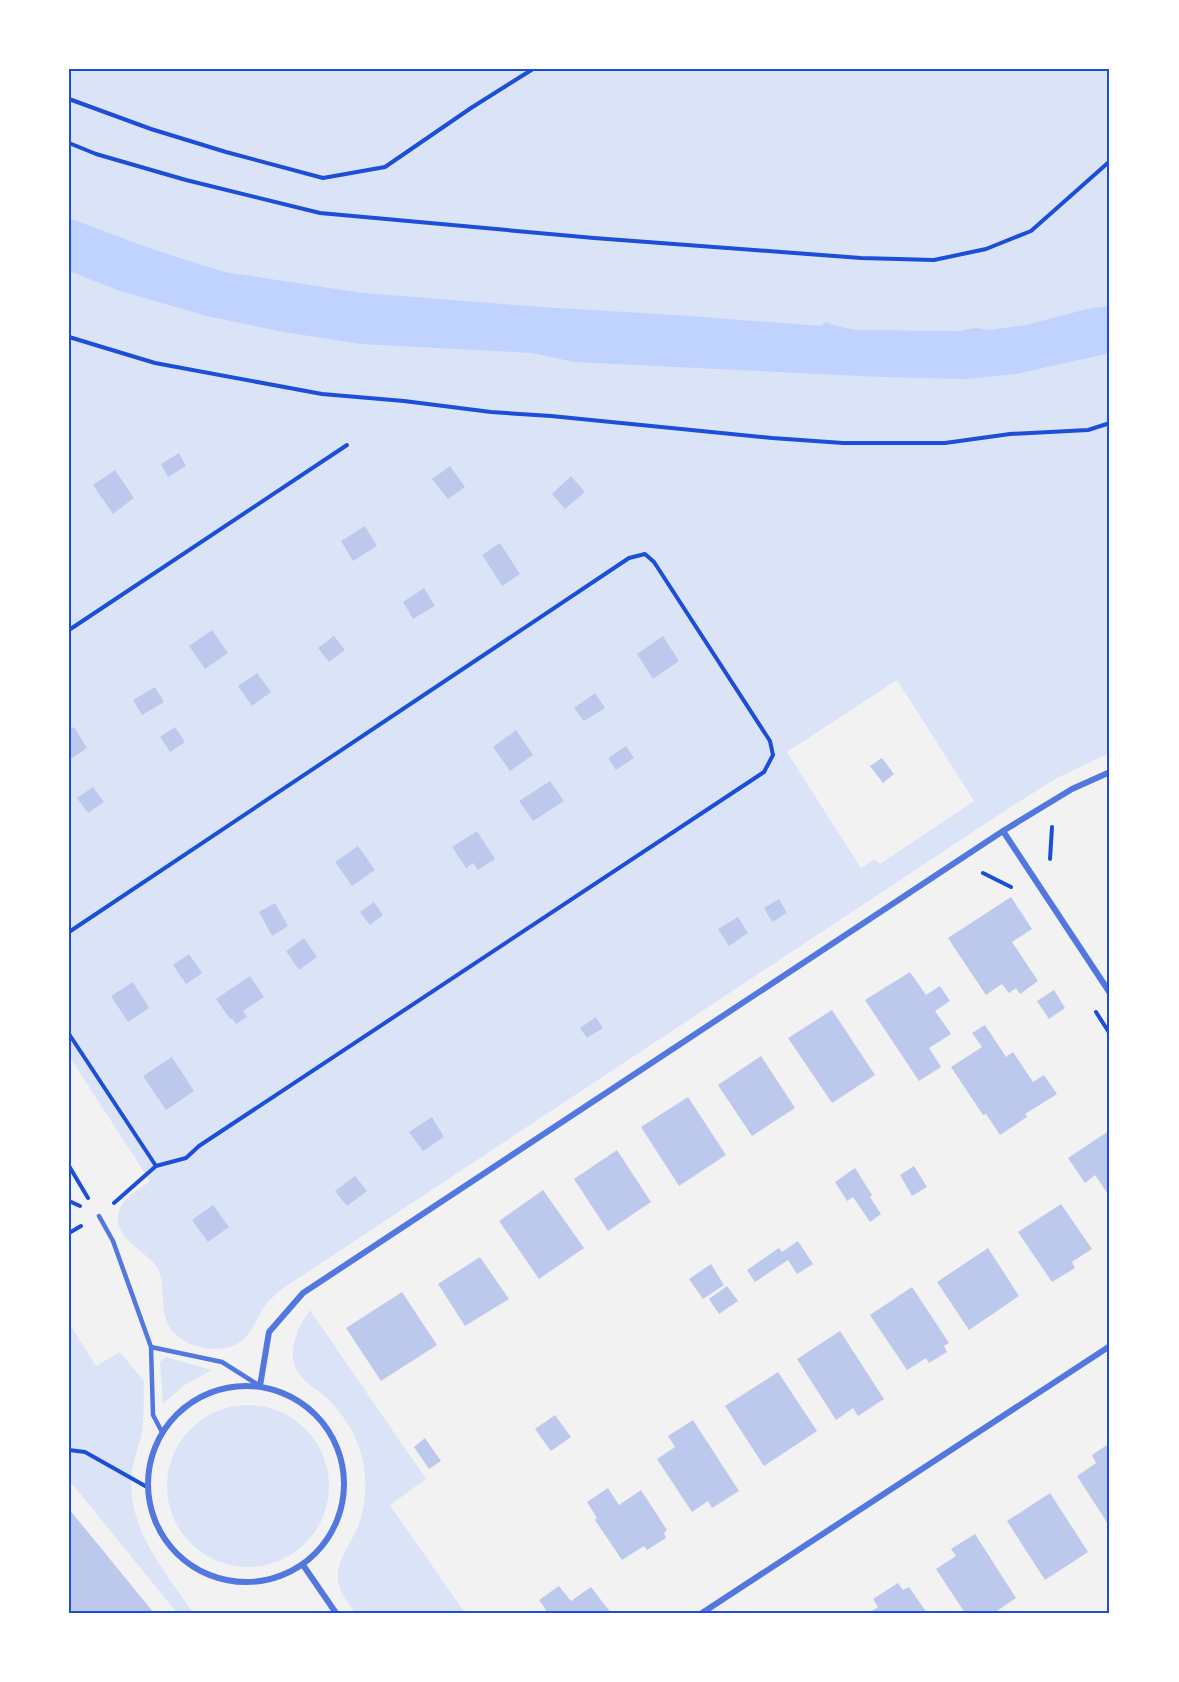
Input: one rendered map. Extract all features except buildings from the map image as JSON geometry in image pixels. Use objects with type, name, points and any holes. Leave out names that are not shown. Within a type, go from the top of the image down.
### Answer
[{"type":"street","points":[[260,1386],[269,1332],[303,1293],[1003,831],[1072,789],[1110,772]]},
{"type":"street","points":[[1003,831],[1110,993]]},
{"type":"street","points":[[702,1613],[1110,1346]]},
{"type":"street","points":[[231,1386],[260,1386],[291,1396],[319,1416],[337,1445],[345,1477],[341,1510],[327,1541],[303,1564],[276,1578],[246,1582],[217,1578],[189,1564],[168,1543],[154,1517],[147,1487],[150,1458],[162,1432],[180,1410],[204,1394],[231,1386]]},
{"type":"street","points":[[303,1564],[336,1613]]},
{"type":"lane","points":[[99,1216],[113,1241],[151,1347],[153,1415],[162,1432]]},
{"type":"lane","points":[[151,1347],[222,1362],[260,1386]]},
{"type":"path","points":[[69,99],[151,129],[225,152],[323,178],[385,167],[533,69]]},
{"type":"path","points":[[69,143],[96,154],[186,180],[320,213],[606,239],[861,258],[934,260],[986,249],[1031,231],[1110,161]]},
{"type":"path","points":[[69,337],[155,363],[322,394],[772,438],[843,442],[945,443],[1010,434],[1088,430],[1110,423]]},
{"type":"path","points":[[69,630],[347,445]]},
{"type":"path","points":[[69,932],[629,558],[645,554],[654,562],[770,741],[773,755],[764,772],[199,1146],[186,1158],[156,1166],[99,1216],[69,1166]]},
{"type":"path","points":[[1052,826],[1049,858],[1055,868]]},
{"type":"path","points":[[979,871],[1013,888]]},
{"type":"path","points":[[1093,1008],[1110,1034]]},
{"type":"path","points":[[69,1034],[156,1166]]},
{"type":"path","points":[[69,1450],[85,1452],[147,1487]]},
{"type":"shaded area","points":[[69,69],[1110,69],[1110,753],[1057,778],[1006,810],[279,1291],[266,1304],[244,1339],[231,1346],[220,1349],[198,1346],[178,1337],[171,1329],[164,1314],[161,1279],[156,1266],[126,1238],[119,1225],[118,1217],[122,1205],[150,1181],[69,1056]],"holes":[[[897,680],[974,801],[880,864],[875,859],[861,868],[787,752]]]},
{"type":"shaded area","points":[[310,1310],[426,1479],[390,1505],[465,1613],[355,1613],[342,1592],[339,1585],[339,1568],[360,1521],[365,1495],[364,1470],[361,1453],[347,1423],[327,1398],[302,1378],[295,1366],[294,1341]]},
{"type":"shaded area","points":[[69,1323],[96,1366],[120,1352],[144,1381],[142,1430],[131,1476],[133,1501],[137,1519],[152,1552],[193,1613],[177,1613],[69,1480]]},
{"type":"shaded area","points":[[166,1357],[212,1370],[183,1386],[163,1404],[160,1362]]},
{"type":"shaded area","points":[[248,1405],[279,1411],[305,1429],[323,1455],[329,1486],[323,1517],[305,1543],[279,1561],[248,1567],[217,1561],[191,1543],[173,1517],[167,1486],[173,1455],[191,1429],[217,1411]]},
{"type":"water","points":[[69,218],[149,248],[224,272],[363,293],[821,326],[826,322],[857,330],[960,331],[975,328],[990,330],[1026,325],[1107,306],[1110,303],[1110,353],[1016,374],[966,379],[574,362],[532,353],[361,344],[283,332],[207,316],[120,291],[69,271]]}]
